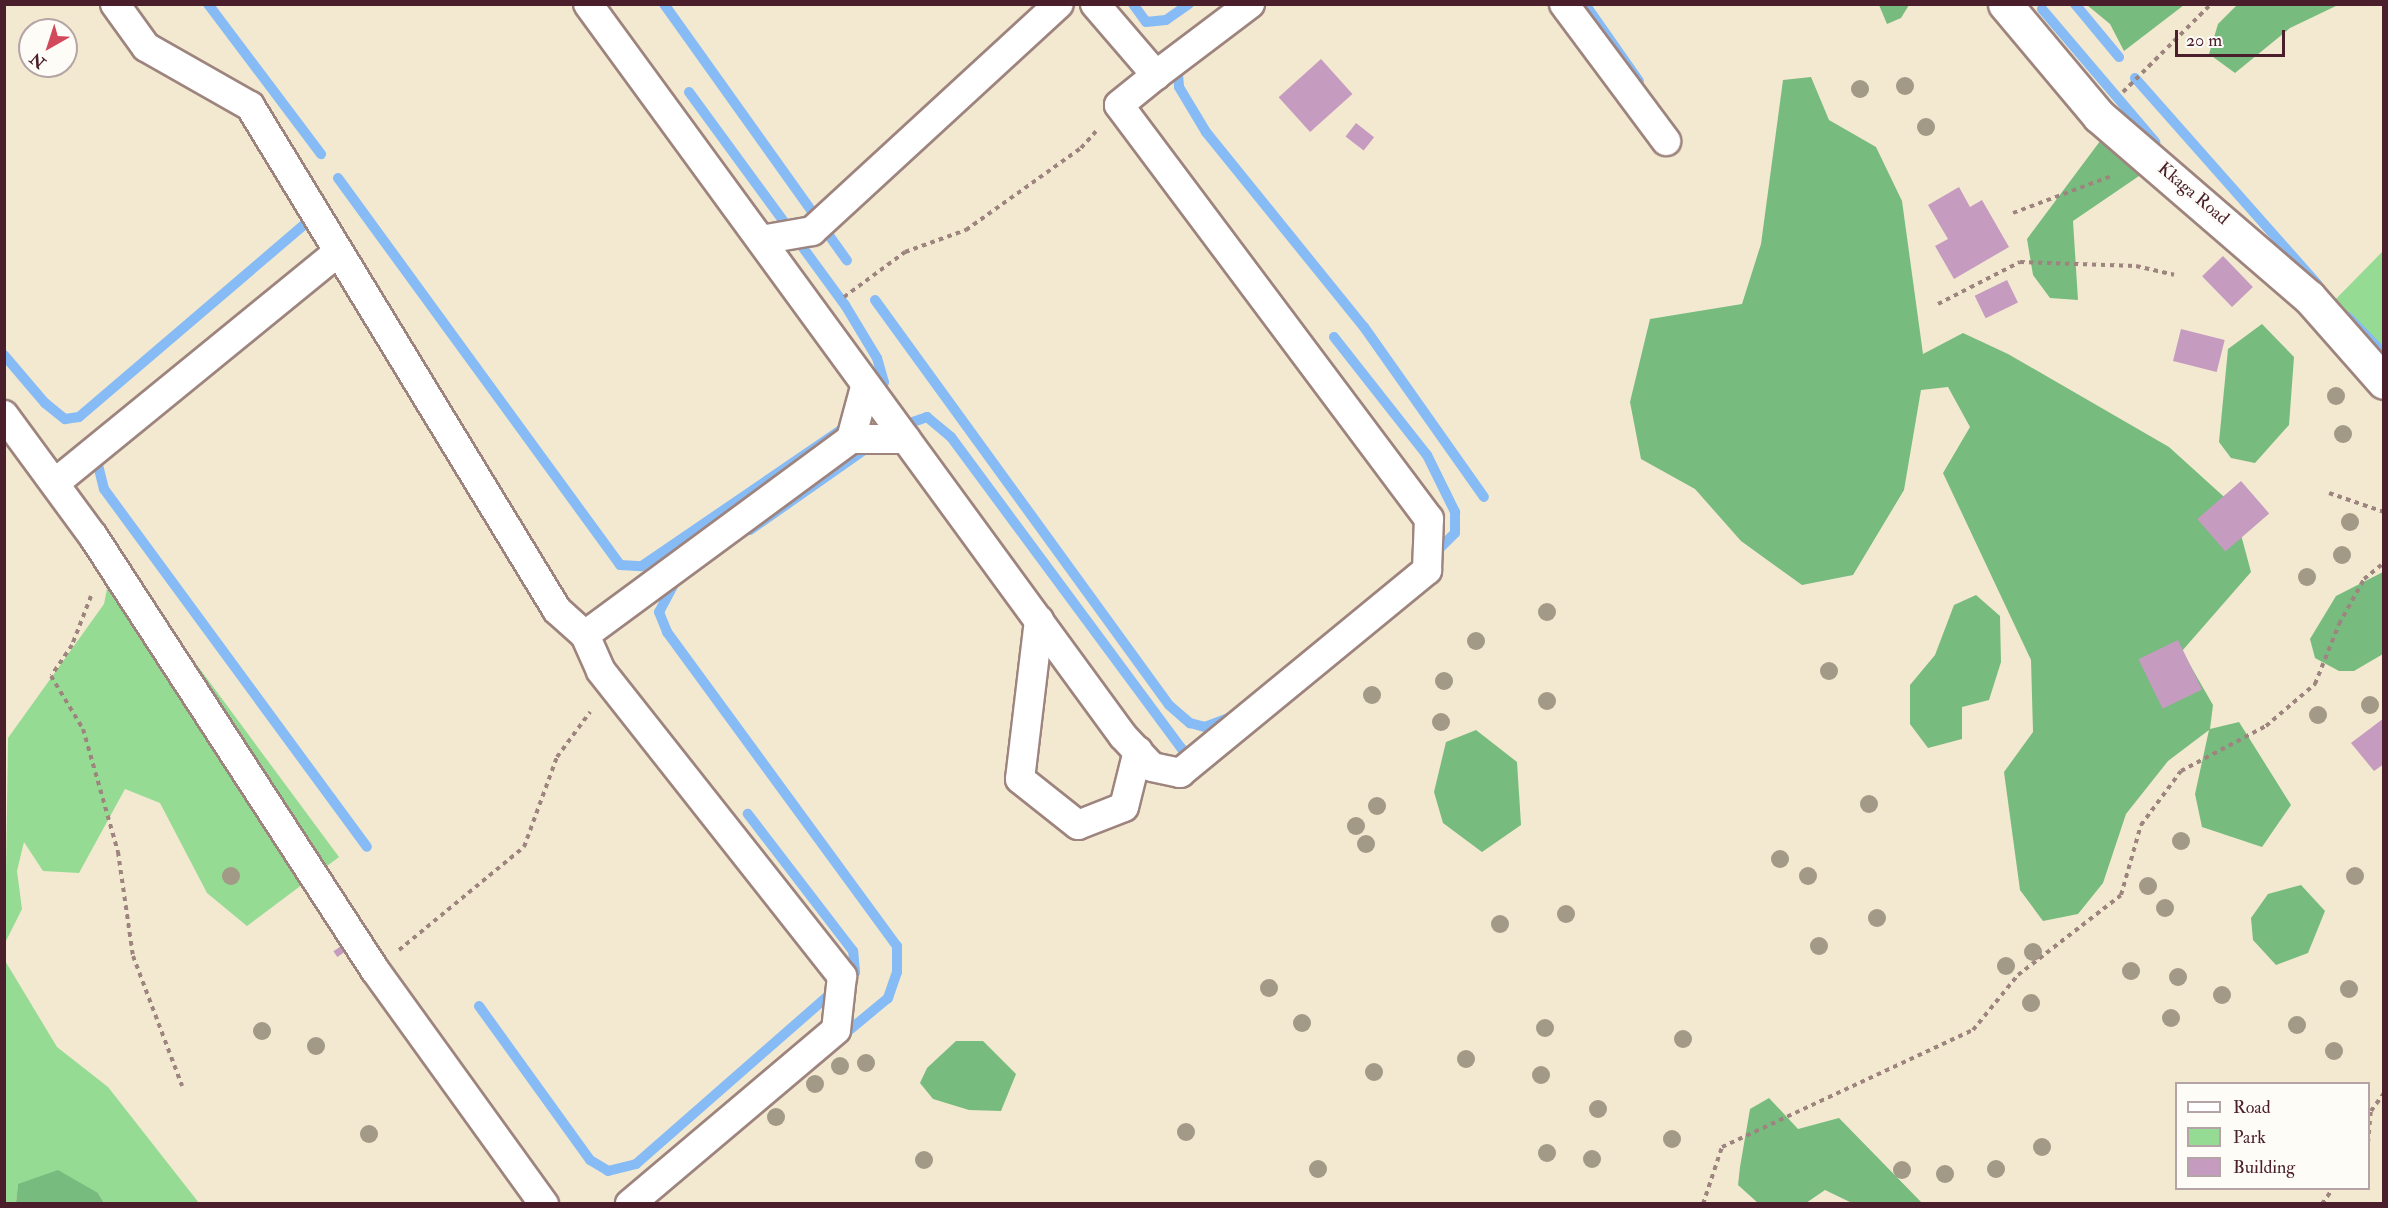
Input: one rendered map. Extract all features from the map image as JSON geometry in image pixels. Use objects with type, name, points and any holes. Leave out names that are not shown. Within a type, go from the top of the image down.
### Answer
[{"type":"street","points":[[115,4],[146,47],[250,106],[557,609],[585,635],[602,671],[842,976],[836,1030],[630,1203]]},
{"type":"street","points":[[588,4],[865,387],[1138,751],[1152,767],[1180,773],[1427,570],[1429,519],[1119,105],[1250,4]]},
{"type":"street","points":[[760,240],[812,231],[1059,4]]},
{"type":"street","points":[[1095,4],[1156,75]]},
{"type":"street","points":[[1564,4],[1666,141]]},
{"type":"street","name":"Kkaga Road","points":[[2006,4],[2099,116],[2309,297],[2384,382]]},
{"type":"street","points":[[55,483],[338,252]]},
{"type":"street","points":[[851,440],[865,387]]},
{"type":"street","points":[[4,415],[55,483],[375,970],[544,1203]]},
{"type":"street","points":[[585,635],[851,440],[906,439]]},
{"type":"street","points":[[1039,620],[1020,778],[1078,825],[1124,807],[1138,751]]},
{"type":"path","points":[[2099,116],[2211,4]]},
{"type":"path","points":[[817,318],[905,252],[966,230],[1081,148],[1119,105]]},
{"type":"path","points":[[2013,213],[2103,176],[2124,174]]},
{"type":"path","points":[[1938,304],[2020,262],[2136,266],[2174,275]]},
{"type":"path","points":[[2329,493],[2384,512]]},
{"type":"path","points":[[1703,1203],[1722,1147],[1974,1030],[2018,975],[2121,895],[2142,825],[2181,771],[2266,726],[2315,684],[2338,624],[2364,579],[2384,562]]},
{"type":"path","points":[[93,592],[72,645],[51,676],[83,729],[118,852],[133,956],[182,1086]]},
{"type":"path","points":[[375,970],[524,847],[557,757],[590,713],[602,671]]},
{"type":"path","points":[[2370,1122],[2371,1111],[2384,1093]]},
{"type":"path","points":[[2322,1203],[2332,1190]]},
{"type":"green space","points":[[1879,4],[1909,5],[1901,18],[1887,24]]},
{"type":"green space","points":[[2238,4],[2338,5],[2290,28],[2235,73],[2209,54],[2218,24]]},
{"type":"green space","points":[[2087,5],[2184,5],[2124,51],[2110,24]]},
{"type":"green space","points":[[1811,77],[1829,120],[1876,147],[1902,201],[1923,354],[1963,333],[2008,354],[2169,447],[2233,505],[2251,572],[2182,651],[2213,705],[2210,729],[2239,722],[2291,805],[2262,847],[2202,827],[2195,794],[2209,730],[2168,761],[2126,814],[2103,883],[2078,914],[2043,921],[2020,890],[2004,772],[2033,732],[2031,660],[1943,473],[1970,427],[1948,387],[1921,390],[1904,490],[1853,575],[1802,585],[1741,541],[1695,489],[1641,459],[1630,402],[1650,319],[1742,304],[1761,244],[1783,80]]},
{"type":"green space","points":[[2121,113],[2149,142],[2139,176],[2073,221],[2078,300],[2050,298],[2033,275],[2027,239]]},
{"type":"green space","points":[[2383,251],[2383,364],[2329,306]]},
{"type":"green space","points":[[2262,324],[2294,357],[2289,425],[2255,463],[2231,458],[2219,442],[2228,349]]},
{"type":"green space","points":[[114,553],[339,857],[247,926],[207,893],[160,803],[125,789],[79,873],[43,871],[24,842],[17,871],[22,909],[5,943],[8,738],[104,604]]},
{"type":"green space","points":[[2383,572],[2383,654],[2354,671],[2339,671],[2315,658],[2310,639],[2336,596]]},
{"type":"green space","points":[[1976,595],[2000,616],[2001,662],[1989,700],[1962,707],[1962,739],[1928,748],[1910,724],[1910,685],[1935,655],[1954,605]]},
{"type":"green space","points":[[1476,730],[1517,762],[1521,825],[1482,852],[1443,823],[1434,792],[1446,742]]},
{"type":"green space","points":[[2301,885],[2325,911],[2308,953],[2276,965],[2253,940],[2251,918],[2268,894]]},
{"type":"green space","points":[[4,959],[57,1047],[108,1087],[199,1203],[104,1203],[98,1193],[18,1184],[16,1203],[5,1203]]},
{"type":"green space","points":[[956,1041],[983,1041],[1016,1074],[1001,1111],[969,1110],[933,1099],[920,1083],[927,1068]]},
{"type":"green space","points":[[1769,1098],[1798,1129],[1839,1118],[1922,1203],[1852,1203],[1825,1190],[1806,1203],[1758,1203],[1738,1185],[1750,1109]]},
{"type":"green space","points":[[58,1170],[98,1193],[104,1203],[16,1203],[18,1184]]},
{"type":"building","points":[[1321,59],[1352,94],[1310,132],[1279,97]]},
{"type":"building","points":[[1356,123],[1374,137],[1364,151],[1346,136]]},
{"type":"building","points":[[1959,187],[1970,207],[1982,200],[2009,247],[1954,279],[1935,246],[1948,239],[1928,205]]},
{"type":"building","points":[[2223,256],[2253,287],[2232,307],[2202,276]]},
{"type":"building","points":[[2007,280],[2018,302],[1986,318],[1975,296]]},
{"type":"building","points":[[2181,329],[2225,340],[2217,372],[2173,361]]},
{"type":"building","points":[[2241,481],[2269,513],[2225,552],[2197,519]]},
{"type":"building","points":[[2178,640],[2202,689],[2163,709],[2138,659]]},
{"type":"building","points":[[2384,718],[2384,764],[2374,771],[2351,743]]},
{"type":"building","points":[[350,940],[354,946],[337,957],[333,951]]},
{"type":"waterway","points":[[208,4],[321,154]]},
{"type":"waterway","points":[[664,4],[847,261]]},
{"type":"waterway","points":[[1133,4],[1146,22],[1166,20],[1189,4]]},
{"type":"waterway","points":[[1585,4],[1639,81]]},
{"type":"waterway","points":[[2075,4],[2119,57]]},
{"type":"waterway","points":[[2042,9],[2155,142]]},
{"type":"waterway","points":[[1177,63],[1179,87],[1206,132],[1364,327],[1484,497]]},
{"type":"waterway","points":[[2135,78],[2317,284]]},
{"type":"waterway","points":[[689,92],[845,305],[877,358],[884,382],[879,396]]},
{"type":"waterway","points":[[338,178],[620,565],[642,566],[842,429]]},
{"type":"waterway","points":[[4,355],[45,403],[65,419],[79,417],[307,222],[308,211]]},
{"type":"waterway","points":[[875,300],[1169,705],[1190,723],[1205,727],[1229,718]]},
{"type":"waterway","points":[[2348,317],[2384,354]]},
{"type":"waterway","points":[[1334,337],[1427,455],[1455,512],[1455,533],[1431,557]]},
{"type":"waterway","points":[[898,427],[927,417],[951,437],[1182,749],[1196,759]]},
{"type":"waterway","points":[[750,530],[870,446]]},
{"type":"waterway","points":[[96,457],[104,489],[367,847]]},
{"type":"waterway","points":[[674,584],[659,612],[667,632],[897,946],[897,972],[888,998],[841,1037]]},
{"type":"waterway","points":[[479,1006],[590,1160],[608,1171],[636,1164],[855,972],[853,951],[748,814]]}]
